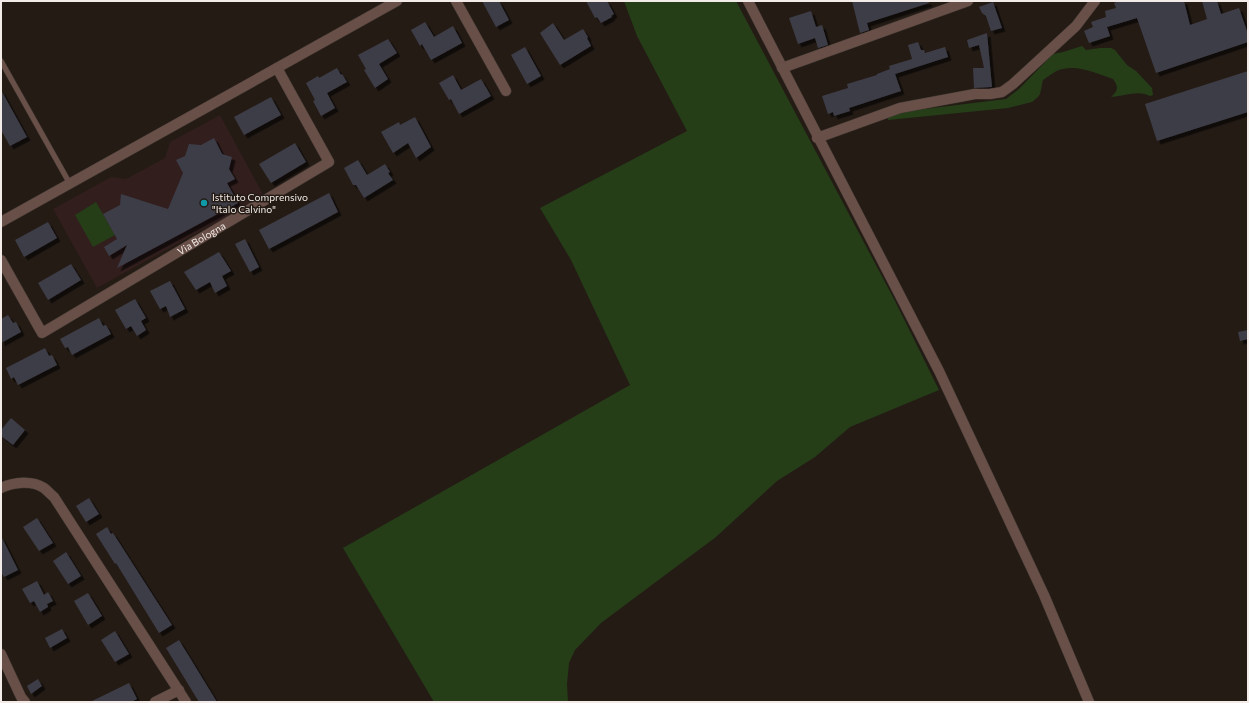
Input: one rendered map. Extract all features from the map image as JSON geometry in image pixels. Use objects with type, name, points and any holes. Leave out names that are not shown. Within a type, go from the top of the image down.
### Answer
[{"type":"street","points":[[1,222],[397,1]]},
{"type":"street","points":[[456,1],[506,91]]},
{"type":"street","points":[[748,1],[817,138],[903,299],[939,371],[1034,575],[1089,702]]},
{"type":"street","points":[[782,68],[968,1]]},
{"type":"street","points":[[817,138],[900,108],[975,94],[1002,92],[1013,84],[1076,26],[1095,1]]},
{"type":"street","name":"Via Bologna","points":[[1,260],[42,333],[329,162],[277,68]]},
{"type":"street","points":[[1,488],[13,483],[35,484],[45,488],[54,498],[186,702]]},
{"type":"street","points":[[1,654],[21,697],[25,702]]},
{"type":"street","points":[[156,702],[179,690]]},
{"type":"lane","points":[[1,61],[70,184]]},
{"type":"shaded area","points":[[220,115],[264,196],[97,288],[53,209],[111,177],[126,179],[165,158],[170,142]]},
{"type":"green space","points":[[624,1],[736,1],[895,301],[939,390],[850,427],[815,457],[777,481],[716,537],[601,623],[575,650],[569,663],[567,684],[568,702],[434,702],[343,548],[630,385],[571,260],[540,208],[687,131],[637,36]]},
{"type":"green space","points":[[1082,46],[1086,50],[1111,48],[1115,50],[1127,65],[1136,71],[1152,88],[1153,95],[1150,96],[1136,93],[1111,97],[1117,89],[1113,79],[1082,69],[1069,68],[1053,73],[1043,80],[1040,94],[1032,102],[1008,108],[888,120],[888,117],[900,112],[1006,99],[1019,89],[1053,54]]},
{"type":"green space","points":[[96,202],[115,235],[93,247],[75,215]]},
{"type":"building","points":[[482,1],[499,1],[509,20],[496,27]]},
{"type":"building","points":[[586,1],[607,1],[614,14],[611,16],[612,17],[601,23],[597,17],[595,18]]},
{"type":"building","points":[[852,1],[928,1],[929,3],[867,23],[869,30],[860,33]]},
{"type":"building","points":[[1119,1],[1184,1],[1190,25],[1207,19],[1202,1],[1217,1],[1221,14],[1239,8],[1248,34],[1248,42],[1156,73],[1137,18],[1107,27],[1110,36],[1089,43],[1084,31],[1093,27],[1091,22],[1106,17],[1105,11],[1116,8],[1114,3]]},
{"type":"building","points":[[993,2],[1002,28],[991,31],[986,16],[982,13],[979,7]]},
{"type":"building","points":[[811,11],[816,27],[822,25],[828,45],[818,48],[815,38],[798,44],[789,18]]},
{"type":"building","points":[[425,22],[434,37],[453,26],[462,43],[431,60],[422,44],[420,46],[411,30]]},
{"type":"building","points":[[553,23],[564,40],[583,29],[591,46],[560,65],[540,33]]},
{"type":"building","points":[[987,33],[992,87],[974,88],[973,68],[984,68],[979,45],[969,48],[967,40]]},
{"type":"building","points":[[388,39],[397,53],[379,64],[388,79],[375,88],[364,70],[366,69],[358,55]]},
{"type":"building","points":[[918,42],[921,50],[924,50],[925,53],[945,47],[948,57],[895,74],[901,91],[849,108],[850,111],[834,116],[833,112],[828,114],[822,96],[848,88],[847,84],[877,75],[890,69],[889,66],[912,59],[908,45]]},
{"type":"building","points":[[525,47],[541,76],[527,84],[511,55]]},
{"type":"building","points":[[337,68],[347,82],[327,93],[335,108],[321,116],[306,83]]},
{"type":"building","points":[[1248,71],[1248,112],[1157,141],[1145,104]]},
{"type":"building","points":[[453,75],[461,90],[481,79],[491,96],[459,114],[451,99],[449,100],[439,83]]},
{"type":"building","points":[[1,90],[27,137],[10,146],[1,130]]},
{"type":"building","points":[[271,97],[281,115],[244,135],[234,117]]},
{"type":"building","points":[[415,117],[431,147],[416,158],[408,143],[393,153],[381,132],[399,122],[400,125]]},
{"type":"building","name":"Istituto Comprensivo \"Italo Calvino\"","points":[[214,138],[222,154],[232,157],[229,169],[235,179],[227,183],[238,203],[117,268],[127,245],[109,256],[104,247],[117,239],[103,214],[120,205],[121,194],[168,209],[183,173],[176,160],[185,156],[189,144],[201,145]]},
{"type":"building","points":[[295,143],[306,162],[271,183],[259,164]]},
{"type":"building","points":[[358,160],[367,175],[385,164],[390,172],[388,173],[393,180],[364,198],[356,185],[353,185],[344,168]]},
{"type":"building","points":[[329,193],[338,212],[269,249],[259,230]]},
{"type":"building","points":[[48,222],[57,238],[24,257],[15,240]]},
{"type":"building","points":[[245,239],[259,267],[250,272],[235,244]]},
{"type":"building","points":[[219,252],[231,271],[222,276],[227,286],[215,293],[210,282],[196,290],[184,272]]},
{"type":"building","points":[[71,264],[81,280],[48,300],[38,283]]},
{"type":"building","points":[[170,281],[185,309],[170,317],[166,306],[160,309],[150,291]]},
{"type":"building","points":[[135,299],[146,318],[141,321],[146,330],[137,336],[131,326],[126,329],[115,310]]},
{"type":"building","points":[[8,315],[13,323],[16,322],[21,332],[1,343],[1,319]]},
{"type":"building","points":[[99,318],[103,326],[106,325],[111,334],[72,355],[68,347],[65,348],[60,339]]},
{"type":"building","points":[[1248,330],[1248,339],[1240,341],[1238,332]]},
{"type":"building","points":[[45,348],[49,356],[52,355],[57,365],[18,385],[14,377],[11,379],[6,368]]},
{"type":"building","points":[[11,418],[25,430],[13,445],[1,436],[1,430]]},
{"type":"building","points":[[89,498],[99,514],[86,522],[76,506]]},
{"type":"building","points":[[37,518],[53,543],[39,551],[23,527]]},
{"type":"building","points":[[107,527],[111,534],[113,533],[172,625],[159,633],[116,563],[115,564],[96,534]]},
{"type":"building","points":[[1,536],[18,570],[4,577],[1,572]]},
{"type":"building","points":[[66,552],[81,576],[68,584],[53,561]]},
{"type":"building","points":[[37,581],[44,595],[48,592],[53,601],[47,604],[48,607],[40,612],[34,601],[30,603],[22,589]]},
{"type":"building","points":[[88,593],[102,616],[88,625],[74,601]]},
{"type":"building","points":[[62,629],[67,638],[50,648],[45,638]]},
{"type":"building","points":[[115,631],[129,654],[115,662],[101,640]]},
{"type":"building","points":[[179,640],[217,702],[199,702],[166,648]]},
{"type":"building","points":[[38,679],[42,686],[31,694],[27,686]]},
{"type":"building","points":[[129,683],[137,699],[131,702],[90,702]]},
{"type":"place","name":"Istituto Comprensivo \"Italo Calvino\"","points":[[204,203]]}]
